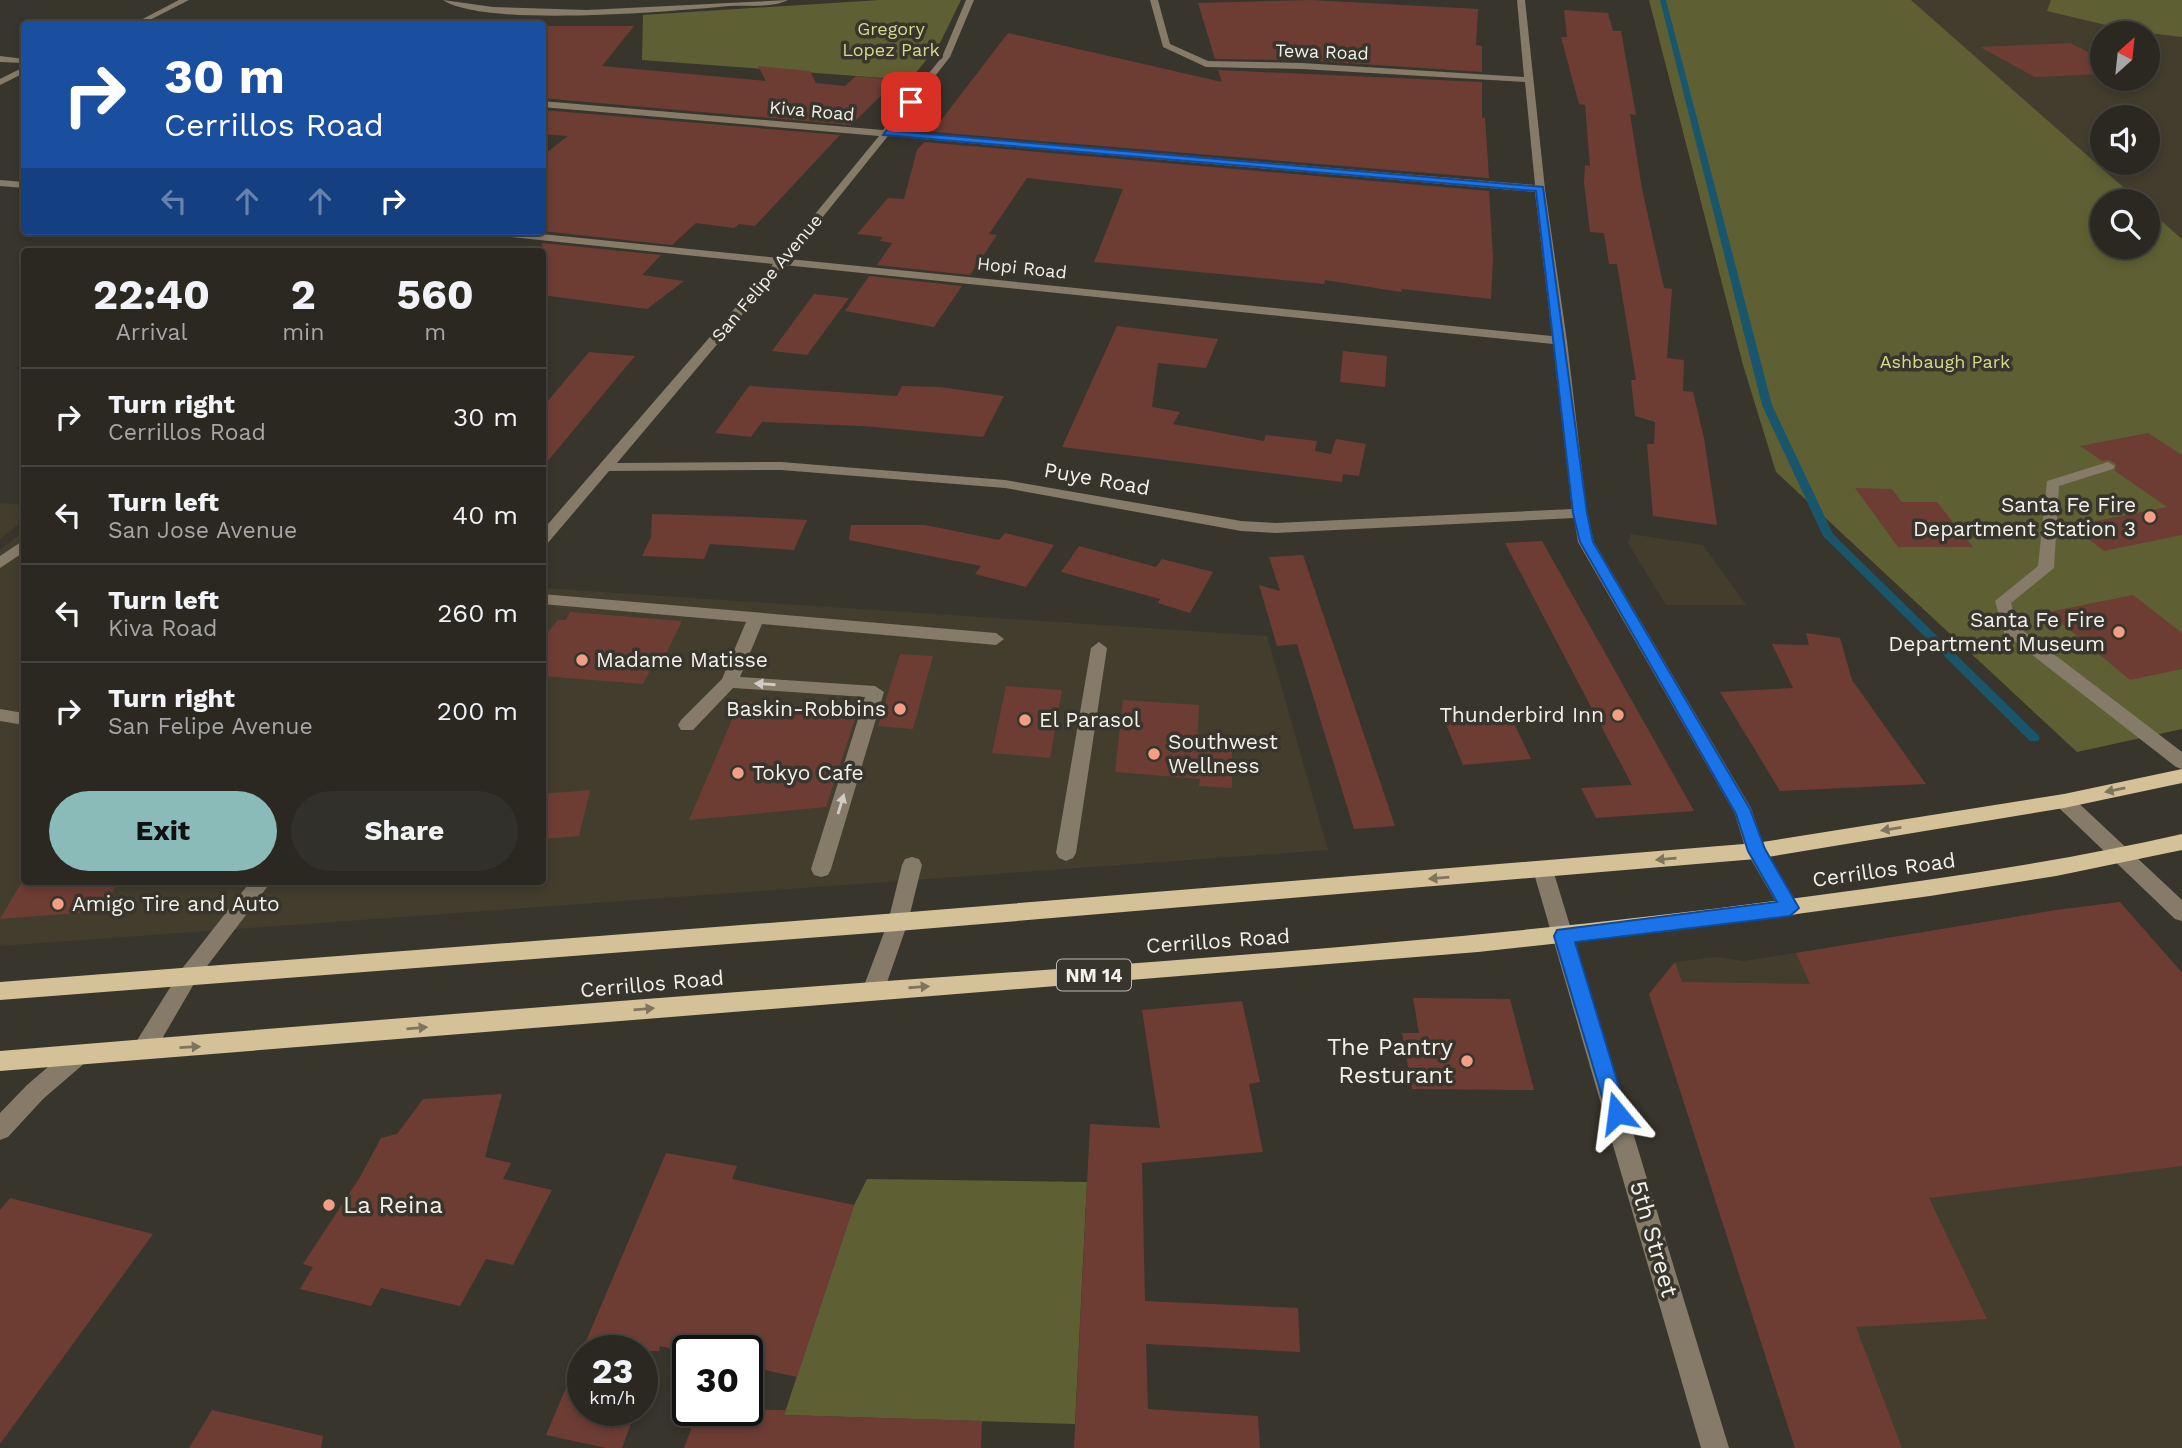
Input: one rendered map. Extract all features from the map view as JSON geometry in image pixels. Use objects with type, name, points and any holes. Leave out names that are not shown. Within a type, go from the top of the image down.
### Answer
[{"type":"main road","name":"Cerrillos Road","points":[[0,990],[898,922],[1756,851],[2064,801],[2182,776]]},
{"type":"main road","name":"Cerrillos Road","points":[[0,1061],[1310,959],[1564,936],[1790,908],[2120,857],[2182,842]]},
{"type":"street","points":[[143,21],[185,0]]},
{"type":"street","points":[[447,0],[487,9],[623,12],[784,0]]},
{"type":"street","name":"San Felipe Avenue","points":[[546,536],[782,261],[886,133],[946,57],[970,0]]},
{"type":"street","name":"Tewa Road","points":[[1154,0],[1166,45],[1206,64],[1302,66],[1528,80]]},
{"type":"street","points":[[1521,0],[1540,189],[1561,341],[1580,513],[1586,542],[1744,813],[1756,851],[1790,908]]},
{"type":"street","points":[[0,59],[21,61]]},
{"type":"street","points":[[0,82],[21,72]]},
{"type":"street","points":[[0,89],[21,80]]},
{"type":"street","name":"Kiva Road","points":[[546,104],[1540,189]]},
{"type":"street","points":[[0,183],[21,185]]},
{"type":"street","name":"Hopi Road","points":[[520,235],[1561,341]]},
{"type":"street","name":"Puye Road","points":[[606,467],[781,466],[1005,484],[1241,526],[1276,528],[1580,513]]},
{"type":"street","points":[[2108,466],[2052,484],[2046,568],[2003,601],[2010,629],[2182,762]]},
{"type":"street","points":[[0,563],[21,547]]},
{"type":"street","points":[[546,599],[996,639]]},
{"type":"street","points":[[687,725],[729,681],[756,618]]},
{"type":"street","points":[[1066,853],[1099,648]]},
{"type":"street","points":[[729,681],[875,692],[821,869]]},
{"type":"street","points":[[0,715],[21,718]]},
{"type":"street","points":[[2064,801],[2120,857],[2159,888],[2182,914]]},
{"type":"street","points":[[873,991],[898,922],[912,865]]},
{"type":"street","name":"5th Street","points":[[1544,870],[1715,1448]]},
{"type":"street","points":[[145,1049],[188,976],[259,885]]},
{"type":"street","points":[[0,1129],[34,1092],[78,1055]]},
{"type":"shaded area","points":[[1911,0],[2182,0],[2182,239],[2160,220],[2160,189],[2125,189],[2110,175],[2160,175],[2160,105],[2090,105],[2090,158]]},
{"type":"shaded area","points":[[0,503],[21,505],[21,522],[0,539]]},
{"type":"shaded area","points":[[21,533],[21,885],[546,885],[546,588],[1267,636],[1328,850],[0,946],[0,550]]},
{"type":"shaded area","points":[[1631,534],[1703,545],[1746,605],[1666,605],[1628,543]]},
{"type":"shaded area","points":[[2120,902],[2182,972],[2182,1448],[1795,1448],[1649,994],[1675,962],[1716,957],[1744,961]]},
{"type":"green space","name":"Gregory Lopez Park","points":[[880,0],[961,0],[940,43],[910,80],[642,60],[643,15]]},
{"type":"green space","name":"Ashbaugh Park","points":[[1649,0],[1911,0],[2090,158],[2090,175],[2110,175],[2125,189],[2090,189],[2090,259],[2160,259],[2160,220],[2182,239],[2182,729],[2077,752],[1776,472],[1743,365]]},
{"type":"green space","points":[[2051,0],[2182,0],[2182,37],[2160,34],[2160,21],[2090,21],[2047,11]]},
{"type":"green space","points":[[867,1179],[1087,1182],[1075,1424],[784,1415],[854,1205]]},
{"type":"building","points":[[1311,0],[1478,9],[1476,45],[1482,46],[1482,72],[1302,60],[1215,59],[1198,3]]},
{"type":"building","points":[[1564,10],[1608,13],[1613,31],[1621,31],[1636,115],[1630,114],[1642,189],[1664,288],[1672,289],[1667,358],[1684,360],[1683,391],[1693,392],[1704,438],[1717,525],[1653,516],[1647,444],[1654,444],[1655,422],[1635,416],[1631,380],[1636,380],[1617,264],[1609,264],[1604,233],[1590,232],[1584,183],[1585,165],[1590,166],[1585,105],[1579,104],[1561,37],[1567,37]]},
{"type":"building","points":[[546,26],[634,26],[602,66],[766,81],[758,66],[810,71],[816,83],[845,86],[856,76],[897,80],[851,125],[546,98]]},
{"type":"building","points":[[1008,33],[1222,82],[1218,70],[1482,82],[1482,118],[1485,118],[1489,178],[932,132]]},
{"type":"building","points":[[2070,43],[2090,53],[2090,75],[2035,77],[1980,47]]},
{"type":"building","points":[[546,110],[840,135],[755,226],[739,224],[734,228],[696,223],[672,245],[546,231],[546,153],[568,136],[546,134]]},
{"type":"building","points":[[924,142],[1489,191],[1493,257],[1491,299],[1402,289],[1401,292],[1325,280],[1324,284],[1094,262],[1123,189],[1027,178],[989,234],[997,235],[970,275],[877,265],[892,243],[880,241],[883,237],[857,234],[888,198],[904,199],[917,150]]},
{"type":"building","points":[[542,243],[661,255],[642,275],[684,281],[647,309],[546,296],[546,248],[542,248]]},
{"type":"building","points":[[869,276],[962,286],[934,327],[845,311]]},
{"type":"building","points":[[814,294],[849,298],[807,355],[772,351]]},
{"type":"building","points":[[1117,326],[1218,339],[1206,368],[1158,363],[1152,407],[1180,412],[1173,424],[1264,441],[1266,435],[1317,441],[1315,451],[1331,454],[1336,439],[1366,444],[1359,476],[1343,474],[1342,482],[1062,447]]},
{"type":"building","points":[[1343,351],[1387,356],[1385,387],[1340,382]]},
{"type":"building","points":[[589,352],[635,356],[546,463],[546,403]]},
{"type":"building","points":[[749,386],[897,396],[902,386],[940,387],[1004,396],[983,437],[862,426],[762,422],[751,437],[715,433]]},
{"type":"building","points":[[2148,433],[2182,455],[2182,535],[2104,551],[2071,526],[2167,507],[2115,471],[2116,464],[2109,460],[2102,461],[2080,446]]},
{"type":"building","points":[[1855,488],[1892,489],[1902,502],[1937,502],[1973,547],[1898,547]]},
{"type":"building","points":[[652,514],[807,520],[794,550],[710,544],[704,559],[642,556],[651,537]]},
{"type":"building","points":[[851,525],[925,525],[999,540],[1005,533],[1054,545],[1026,587],[975,574],[981,566],[849,540]]},
{"type":"building","points":[[1542,541],[1694,811],[1596,818],[1581,788],[1632,785],[1505,543]]},
{"type":"building","points":[[1079,546],[1156,567],[1162,559],[1213,572],[1190,613],[1158,603],[1160,599],[1061,572]]},
{"type":"building","points":[[1303,555],[1395,826],[1354,829],[1297,644],[1277,646],[1259,585],[1280,591],[1269,557]]},
{"type":"building","name":"Santa Fe Fire Department Museum","points":[[2133,595],[2182,633],[2182,669],[2130,680],[2048,612]]},
{"type":"building","points":[[570,612],[682,621],[666,654],[659,653],[643,684],[546,676],[546,635],[558,620],[566,620]]},
{"type":"building","points":[[1806,633],[1840,638],[1852,680],[1926,784],[1780,791],[1720,692],[1793,688],[1772,644],[1809,645]]},
{"type":"building","points":[[900,654],[933,656],[913,729],[878,726]]},
{"type":"building","points":[[1006,686],[1062,690],[1050,758],[992,753]]},
{"type":"building","points":[[1123,700],[1199,705],[1197,745],[1232,748],[1232,788],[1199,786],[1200,779],[1115,772]]},
{"type":"building","points":[[740,701],[858,710],[826,807],[689,820]]},
{"type":"building","name":"Thunderbird Inn","points":[[1509,713],[1531,759],[1463,765],[1443,717]]},
{"type":"building","points":[[590,790],[579,836],[546,839],[546,794]]},
{"type":"building","name":"Amigo Tire and Auto","points":[[21,884],[116,885],[103,911],[0,919]]},
{"type":"building","points":[[2120,902],[2182,973],[2182,1166],[1929,1198],[1987,1319],[1856,1327],[1902,1448],[1795,1448],[1649,994],[1675,962],[1682,982],[1810,984],[1796,953]]},
{"type":"building","name":"The Pantry Resturant","points":[[1413,998],[1510,999],[1534,1090],[1412,1089],[1402,1033],[1419,1033]]},
{"type":"building","points":[[1242,1001],[1260,1082],[1249,1084],[1263,1152],[1142,1163],[1145,1301],[1298,1308],[1300,1352],[1146,1344],[1148,1409],[1258,1416],[1260,1448],[1074,1448],[1090,1124],[1160,1128],[1142,1010]]},
{"type":"building","points":[[502,1094],[485,1157],[511,1163],[503,1179],[552,1190],[513,1265],[486,1259],[460,1306],[381,1288],[371,1306],[300,1289],[313,1267],[303,1264],[360,1177],[381,1138],[397,1134],[423,1099]]},
{"type":"building","points":[[666,1153],[737,1166],[732,1179],[854,1205],[797,1377],[763,1370],[763,1335],[672,1335],[672,1349],[660,1346],[658,1351],[658,1335],[589,1335]]},
{"type":"building","points":[[10,1198],[153,1234],[0,1444],[0,1210]]},
{"type":"building","points":[[567,1386],[567,1426],[630,1426],[622,1448],[606,1448],[546,1435]]},
{"type":"building","points":[[212,1410],[323,1436],[321,1448],[189,1448]]},
{"type":"building","points":[[763,1410],[786,1410],[784,1415],[982,1421],[981,1448],[684,1448],[692,1426],[763,1426]]},
{"type":"waterway","points":[[1663,0],[1767,405],[1828,536],[2034,738]]},
{"type":"place","name":"Santa Fe Fire Department Station 3","points":[[2150,517]]},
{"type":"place","name":"Santa Fe Fire Department Museum","points":[[2119,632]]},
{"type":"place","name":"Madame Matisse","points":[[582,660]]},
{"type":"place","name":"Baskin-Robbins","points":[[900,709]]},
{"type":"place","name":"Thunderbird Inn","points":[[1618,715]]},
{"type":"place","name":"El Parasol","points":[[1025,720]]},
{"type":"place","name":"Southwest Wellness","points":[[1154,754]]},
{"type":"place","name":"Tokyo Cafe","points":[[738,773]]},
{"type":"place","name":"Amigo Tire and Auto","points":[[58,904]]},
{"type":"place","name":"The Pantry Resturant","points":[[1467,1061]]},
{"type":"place","name":"La Reina","points":[[329,1205]]},
{"type":"route","points":[[911,102],[886,133],[1540,189],[1561,341],[1580,513],[1586,542],[1744,813],[1756,851],[1790,908],[1564,936],[1617,1113]]}]
